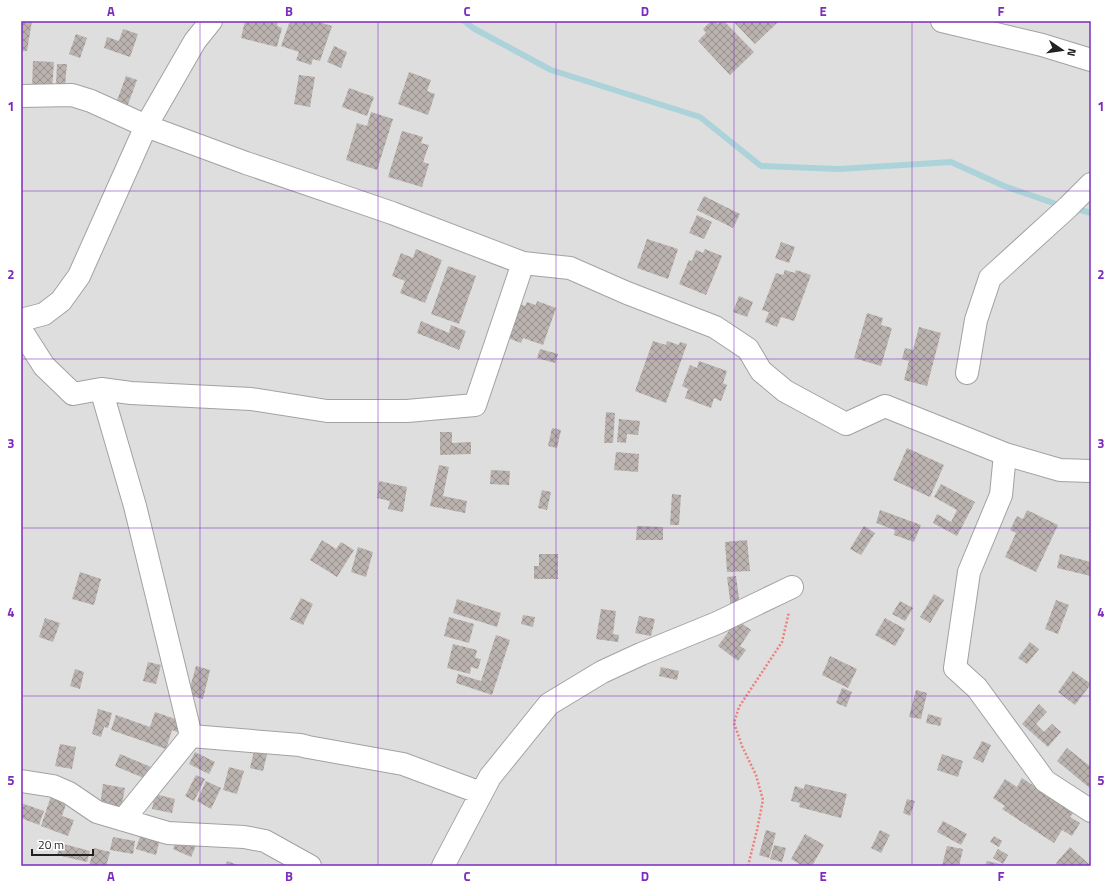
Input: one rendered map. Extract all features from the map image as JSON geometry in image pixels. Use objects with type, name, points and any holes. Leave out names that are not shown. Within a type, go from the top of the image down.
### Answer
[{"type":"street","points":[[21,320],[44,314],[61,301],[79,276],[146,126],[195,41],[211,21]]},
{"type":"street","points":[[942,21],[1042,45],[1091,60]]},
{"type":"street","points":[[21,96],[72,95],[146,126],[246,164],[392,213],[523,263],[570,268],[627,293],[715,327],[748,349],[761,371],[785,391],[846,424],[885,406],[1005,454],[1060,470],[1091,471]]},
{"type":"street","points":[[967,373],[976,320],[990,278],[1091,184]]},
{"type":"street","points":[[21,330],[44,366],[73,394],[101,389],[131,393],[251,399],[327,411],[407,411],[475,405],[523,263]]},
{"type":"street","points":[[101,389],[135,506],[191,736]]},
{"type":"street","points":[[1005,454],[1001,495],[969,572],[955,668],[977,688],[1045,781],[1091,811]]},
{"type":"street","points":[[443,866],[490,777],[549,704],[602,672],[641,654],[718,623],[792,587]]},
{"type":"street","points":[[191,736],[300,745],[403,764],[481,794]]},
{"type":"street","points":[[123,820],[191,736]]},
{"type":"street","points":[[21,781],[53,786],[98,812],[168,833],[244,837],[265,841],[310,866]]},
{"type":"path","points":[[748,866],[763,800],[756,775],[742,746],[734,723],[739,707],[782,642],[789,617],[792,587]]},
{"type":"shaded area","points":[[21,21],[1091,21],[1091,866],[21,866]]},
{"type":"building","points":[[21,21],[32,21],[27,51],[21,51]]},
{"type":"building","points":[[245,21],[278,21],[277,26],[282,28],[277,47],[241,38]]},
{"type":"building","points":[[290,21],[316,21],[332,26],[320,61],[313,59],[311,65],[296,60],[299,52],[281,46]]},
{"type":"building","points":[[711,21],[715,21],[718,24],[721,21],[724,21],[754,52],[730,75],[698,41],[706,33],[703,29]]},
{"type":"building","points":[[733,21],[779,21],[755,44]]},
{"type":"building","points":[[123,29],[138,34],[130,57],[104,48],[107,37],[119,41]]},
{"type":"building","points":[[76,34],[87,38],[80,58],[69,54]]},
{"type":"building","points":[[334,46],[347,52],[341,68],[327,62]]},
{"type":"building","points":[[33,61],[54,62],[52,90],[32,88]]},
{"type":"building","points":[[57,64],[67,64],[65,85],[56,84]]},
{"type":"building","points":[[409,72],[431,80],[427,91],[435,94],[428,115],[398,104]]},
{"type":"building","points":[[299,75],[315,77],[310,107],[294,104]]},
{"type":"building","points":[[126,76],[137,80],[126,110],[115,106]]},
{"type":"building","points":[[349,88],[374,97],[367,116],[342,107]]},
{"type":"building","points":[[371,112],[393,119],[377,170],[346,160],[357,123],[367,126]]},
{"type":"building","points":[[402,131],[423,137],[421,143],[429,145],[423,162],[429,164],[422,187],[388,177]]},
{"type":"building","points":[[704,196],[740,214],[733,228],[697,210]]},
{"type":"building","points":[[697,215],[712,222],[704,239],[689,233]]},
{"type":"building","points":[[647,239],[678,249],[668,279],[637,268]]},
{"type":"building","points":[[781,242],[795,247],[789,263],[775,258]]},
{"type":"building","points":[[416,249],[442,260],[425,303],[400,293],[405,281],[392,276],[401,253],[413,258]]},
{"type":"building","points":[[705,249],[722,256],[706,295],[679,284],[689,260],[692,261],[696,250],[703,253]]},
{"type":"building","points":[[448,266],[476,276],[459,324],[431,314]]},
{"type":"building","points":[[785,270],[795,273],[796,270],[811,275],[794,321],[781,317],[777,327],[765,322],[769,312],[762,310],[776,273],[783,275]]},
{"type":"building","points":[[739,296],[753,302],[747,317],[733,312]]},
{"type":"building","points":[[537,301],[556,308],[543,345],[523,338],[521,343],[508,338],[520,304],[525,306],[527,302],[536,305]]},
{"type":"building","points":[[867,313],[883,318],[881,325],[892,328],[881,366],[854,358]]},
{"type":"building","points":[[421,321],[449,333],[451,325],[466,331],[459,350],[417,333]]},
{"type":"building","points":[[919,327],[941,333],[927,386],[904,380],[909,361],[902,359],[905,348],[913,350]]},
{"type":"building","points":[[653,341],[666,345],[667,341],[679,345],[680,342],[687,344],[666,403],[635,391]]},
{"type":"building","points":[[540,349],[558,354],[555,363],[537,358]]},
{"type":"building","points":[[699,361],[727,371],[723,383],[727,385],[721,401],[714,398],[711,408],[685,398],[688,389],[682,386],[690,365],[697,368]]},
{"type":"building","points":[[606,412],[615,413],[613,443],[604,443]]},
{"type":"building","points":[[619,419],[640,421],[638,435],[627,434],[626,443],[617,442]]},
{"type":"building","points":[[552,428],[561,430],[557,448],[548,446]]},
{"type":"building","points":[[440,432],[452,432],[452,443],[471,442],[471,454],[440,455]]},
{"type":"building","points":[[907,448],[944,465],[930,497],[893,480]]},
{"type":"building","points":[[616,452],[639,454],[638,472],[614,470]]},
{"type":"building","points":[[439,465],[449,467],[443,496],[467,501],[465,513],[430,506]]},
{"type":"building","points":[[491,470],[510,471],[509,485],[490,484]]},
{"type":"building","points":[[379,481],[407,487],[403,512],[388,509],[390,501],[377,498]]},
{"type":"building","points":[[941,484],[975,502],[957,536],[933,523],[937,514],[951,522],[957,510],[934,497]]},
{"type":"building","points":[[542,490],[551,492],[547,510],[538,508]]},
{"type":"building","points":[[672,494],[681,495],[679,525],[670,525]]},
{"type":"building","points":[[880,510],[921,525],[914,542],[894,535],[895,530],[876,523]]},
{"type":"building","points":[[1027,510],[1058,525],[1036,572],[1005,557],[1016,533],[1010,530],[1017,516],[1023,519]]},
{"type":"building","points":[[637,526],[663,527],[663,540],[636,540]]},
{"type":"building","points":[[864,526],[875,533],[861,555],[850,549]]},
{"type":"building","points":[[322,540],[336,549],[341,542],[354,550],[337,577],[310,560]]},
{"type":"building","points":[[747,540],[750,571],[727,572],[725,542]]},
{"type":"building","points":[[358,547],[373,552],[366,577],[351,572]]},
{"type":"building","points":[[539,554],[558,554],[558,579],[534,579],[534,566],[539,566]]},
{"type":"building","points":[[1060,554],[1091,562],[1091,576],[1057,568]]},
{"type":"building","points":[[80,572],[101,579],[94,605],[72,599]]},
{"type":"building","points":[[736,576],[740,606],[731,608],[727,577]]},
{"type":"building","points":[[934,594],[944,600],[930,623],[920,617]]},
{"type":"building","points":[[301,598],[313,604],[303,625],[290,619]]},
{"type":"building","points":[[457,599],[501,613],[497,627],[453,613]]},
{"type":"building","points":[[1056,600],[1069,605],[1058,634],[1045,629]]},
{"type":"building","points":[[900,601],[913,608],[905,621],[892,614]]},
{"type":"building","points":[[601,609],[616,611],[613,634],[619,635],[618,642],[596,639]]},
{"type":"building","points":[[523,615],[535,617],[533,627],[521,624]]},
{"type":"building","points":[[639,616],[655,619],[651,636],[635,633]]},
{"type":"building","points":[[449,617],[474,624],[469,643],[444,636]]},
{"type":"building","points":[[45,618],[60,623],[53,642],[39,637]]},
{"type":"building","points":[[885,618],[905,629],[895,646],[875,635]]},
{"type":"building","points":[[737,620],[751,630],[740,646],[746,650],[738,661],[718,646]]},
{"type":"building","points":[[496,635],[510,640],[492,695],[456,683],[458,674],[481,681]]},
{"type":"building","points":[[1030,642],[1039,649],[1027,664],[1018,658]]},
{"type":"building","points":[[453,644],[477,650],[475,658],[481,659],[478,669],[471,667],[470,674],[447,668]]},
{"type":"building","points":[[830,656],[857,669],[848,688],[822,675]]},
{"type":"building","points":[[148,662],[161,665],[156,684],[143,681]]},
{"type":"building","points":[[196,666],[210,670],[203,699],[188,695]]},
{"type":"building","points":[[661,667],[679,671],[677,680],[659,676]]},
{"type":"building","points":[[75,669],[84,672],[80,689],[70,686]]},
{"type":"building","points":[[1073,671],[1091,684],[1075,705],[1058,692]]},
{"type":"building","points":[[842,688],[852,692],[846,707],[836,703]]},
{"type":"building","points":[[916,690],[927,693],[921,719],[909,717]]},
{"type":"building","points":[[1039,704],[1047,712],[1036,724],[1044,732],[1052,724],[1061,732],[1048,747],[1022,724]]},
{"type":"building","points":[[98,709],[112,713],[108,728],[104,727],[101,737],[92,734]]},
{"type":"building","points":[[155,712],[184,722],[180,733],[172,730],[166,749],[111,730],[116,715],[150,727]]},
{"type":"building","points":[[928,714],[942,718],[940,726],[926,723]]},
{"type":"building","points":[[982,741],[991,745],[983,763],[973,758]]},
{"type":"building","points":[[60,744],[76,747],[72,769],[55,766]]},
{"type":"building","points":[[255,747],[268,750],[263,771],[250,768]]},
{"type":"building","points":[[1067,748],[1091,767],[1091,789],[1057,761]]},
{"type":"building","points":[[195,752],[215,762],[209,774],[189,764]]},
{"type":"building","points":[[120,754],[151,767],[146,779],[115,766]]},
{"type":"building","points":[[942,754],[963,761],[958,777],[937,770]]},
{"type":"building","points":[[229,767],[244,771],[237,794],[223,790]]},
{"type":"building","points":[[196,775],[205,779],[194,801],[185,796]]},
{"type":"building","points":[[1022,778],[1074,812],[1070,817],[1080,823],[1072,836],[1062,830],[1054,843],[1002,809],[1005,806],[993,798],[1005,779],[1017,787]]},
{"type":"building","points":[[206,781],[221,788],[211,809],[197,801]]},
{"type":"building","points":[[103,784],[125,788],[121,809],[100,806]]},
{"type":"building","points":[[805,784],[847,794],[841,818],[799,807],[800,803],[791,801],[795,786],[804,789]]},
{"type":"building","points":[[52,793],[68,798],[62,816],[74,820],[68,836],[41,826]]},
{"type":"building","points":[[155,794],[175,799],[172,813],[152,809]]},
{"type":"building","points":[[907,799],[915,801],[910,816],[903,813]]},
{"type":"building","points":[[21,803],[44,811],[39,825],[21,818]]},
{"type":"building","points":[[943,821],[967,834],[961,845],[937,832]]},
{"type":"building","points":[[766,830],[776,833],[769,858],[759,855]]},
{"type":"building","points":[[880,830],[890,835],[881,853],[871,848]]},
{"type":"building","points":[[141,833],[160,839],[156,855],[136,849]]},
{"type":"building","points":[[805,834],[824,845],[812,866],[803,866],[791,859]]},
{"type":"building","points":[[994,836],[1002,841],[999,847],[990,842]]},
{"type":"building","points":[[113,837],[135,841],[133,854],[110,850]]},
{"type":"building","points":[[178,838],[196,846],[191,857],[173,849]]},
{"type":"building","points":[[60,843],[90,851],[87,862],[57,855]]},
{"type":"building","points":[[774,845],[786,848],[782,862],[770,859]]},
{"type":"building","points":[[947,846],[963,849],[959,866],[942,866]]},
{"type":"building","points":[[1070,847],[1091,866],[1059,866],[1056,863]]},
{"type":"building","points":[[94,848],[110,852],[106,866],[89,866]]},
{"type":"building","points":[[998,849],[1008,855],[1003,864],[993,858]]},
{"type":"building","points":[[227,861],[240,866],[225,866]]},
{"type":"building","points":[[987,861],[1004,865],[1004,866],[985,866]]},
{"type":"waterway","points":[[464,21],[473,28],[551,70],[700,117],[761,166],[839,169],[951,162],[1004,186],[1062,206]]},
{"type":"waterway","points":[[1073,208],[1091,213]]}]
